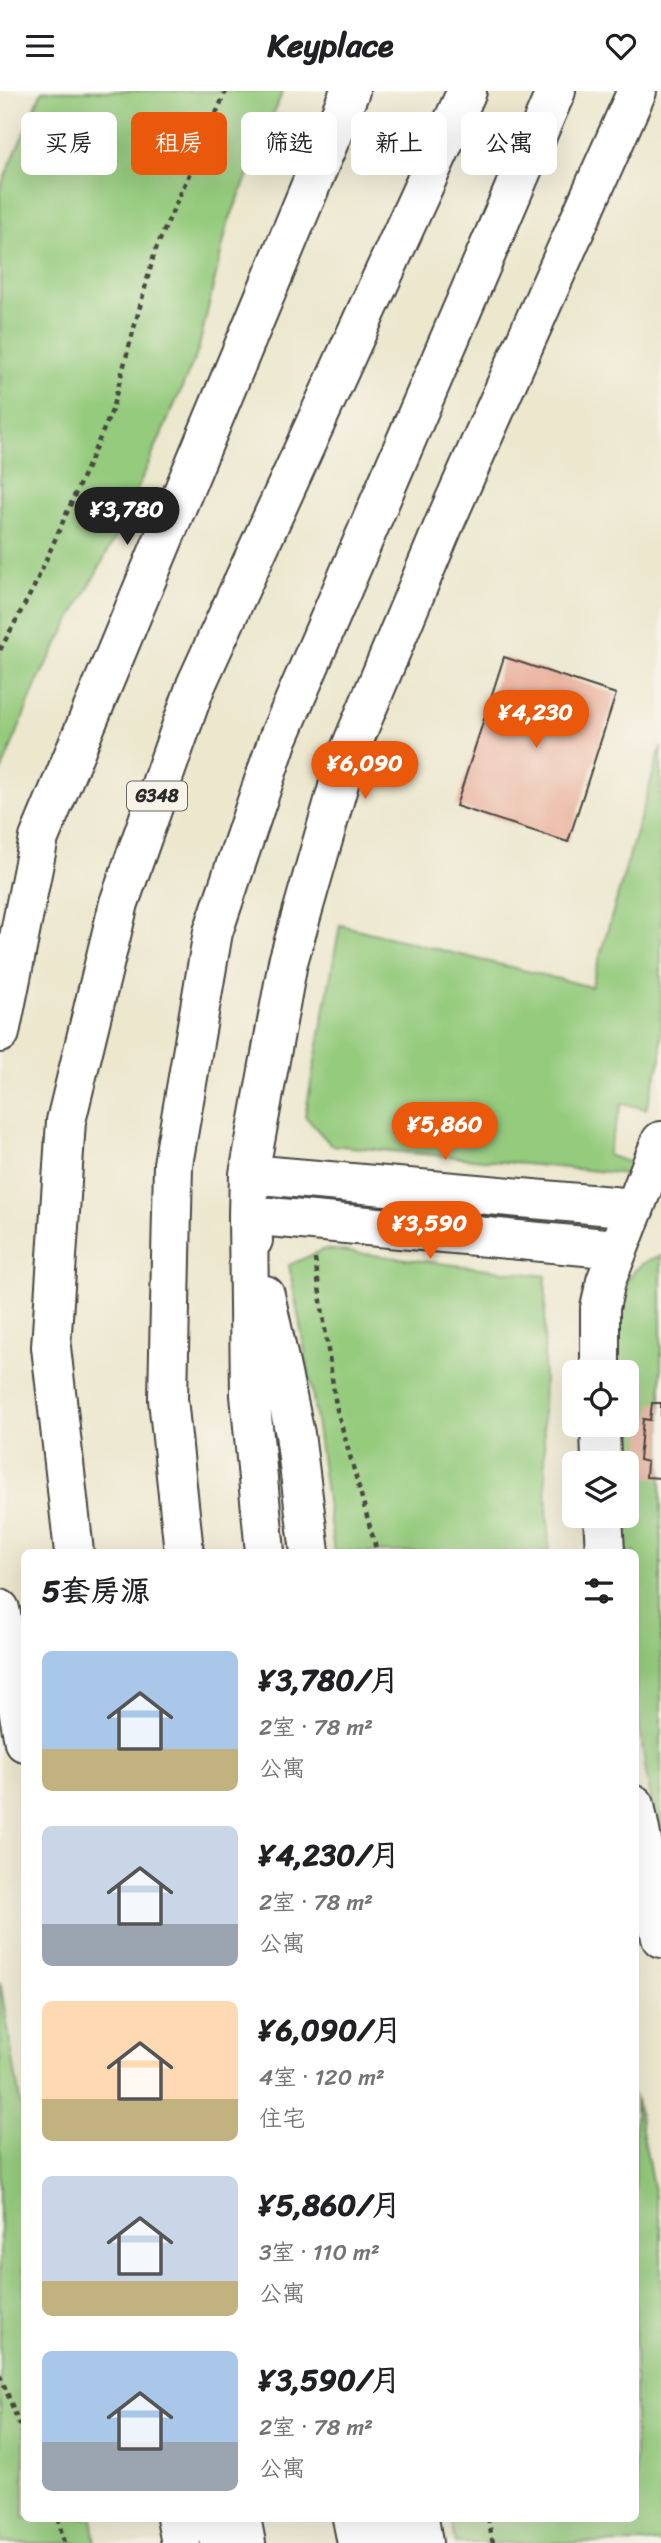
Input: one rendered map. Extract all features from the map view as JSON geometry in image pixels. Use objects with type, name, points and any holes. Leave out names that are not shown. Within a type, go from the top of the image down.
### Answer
[{"type":"main road","points":[[0,1033],[39,838],[350,91]]},
{"type":"main road","name":"G348","points":[[74,1549],[51,1347],[66,1121],[119,902],[196,685],[467,91]]},
{"type":"main road","points":[[184,1549],[168,1399],[173,1164],[213,932],[278,739],[556,91]]},
{"type":"main road","points":[[265,1549],[250,1395],[249,1174],[288,962],[346,759],[445,522],[637,91]]},
{"type":"main road","points":[[600,1360],[600,1308],[635,1229],[661,1141]]},
{"type":"main road","points":[[249,1174],[635,1229]]},
{"type":"main road","points":[[248,1215],[312,1220],[635,1229]]},
{"type":"main road","points":[[248,1215],[295,1434],[310,1549]]},
{"type":"main road","points":[[604,1528],[605,1549]]},
{"type":"main road","points":[[0,1609],[21,1725]]},
{"type":"main road","points":[[639,1825],[661,1938]]},
{"type":"main road","points":[[177,2522],[181,2543]]},
{"type":"main road","points":[[213,2522],[221,2543]]},
{"type":"main road","points":[[241,2522],[246,2543]]},
{"type":"main road","points":[[353,2522],[357,2543]]},
{"type":"main road","points":[[385,2522],[391,2543]]},
{"type":"main road","points":[[420,2522],[423,2543]]},
{"type":"path","points":[[0,650],[34,587],[111,413],[155,251],[226,91]]},
{"type":"path","points":[[312,1220],[318,1292],[336,1406],[376,1549]]},
{"type":"path","points":[[0,2375],[21,2428]]},
{"type":"path","points":[[59,2522],[64,2543]]},
{"type":"path","points":[[489,2522],[493,2543]]},
{"type":"green space","points":[[42,91],[283,91],[274,112],[241,112],[241,175],[248,175],[228,223],[198,351],[119,531],[38,680],[0,775],[0,188],[21,140],[21,175],[117,175],[117,112],[33,112]]},
{"type":"green space","points":[[661,747],[661,1058],[646,1109],[622,1103],[607,1155],[634,1164],[627,1174],[331,1145],[305,1116],[340,925],[591,987]]},
{"type":"green space","points":[[325,1249],[546,1276],[543,1415],[549,1549],[334,1549],[312,1390],[289,1265]]},
{"type":"green space","points":[[661,1256],[661,1848],[639,1721],[639,1549],[622,1549],[621,1528],[639,1528],[639,1451],[618,1451],[617,1437],[639,1437],[639,1360],[616,1360],[619,1303],[632,1274],[644,1263]]},
{"type":"green space","points":[[0,1981],[21,2107],[21,2522],[93,2522],[96,2543],[0,2543]]},
{"type":"green space","points":[[639,2115],[661,2227],[661,2543],[455,2543],[451,2522],[639,2522]]},
{"type":"building","points":[[504,657],[616,694],[568,842],[456,806]]},
{"type":"building","points":[[652,1403],[661,1403],[661,1478],[646,1477],[647,1462],[639,1460],[643,1419],[650,1420]]}]
